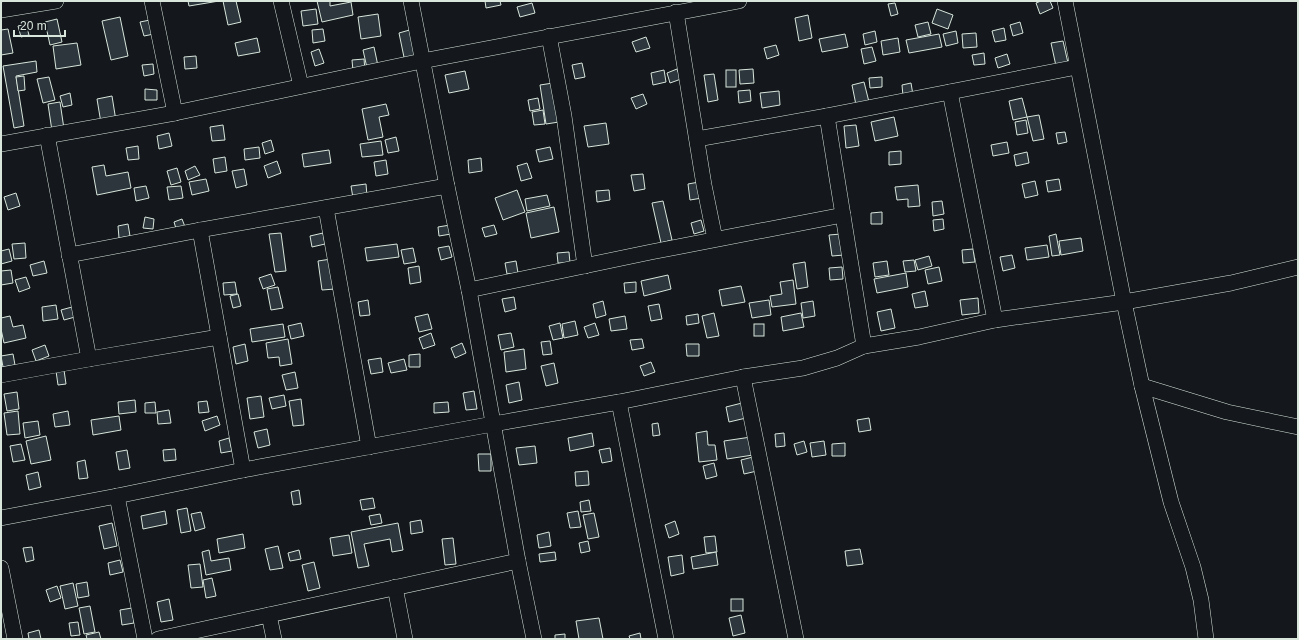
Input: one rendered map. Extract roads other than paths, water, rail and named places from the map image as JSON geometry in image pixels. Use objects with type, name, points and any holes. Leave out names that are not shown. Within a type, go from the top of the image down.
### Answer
[{"type":"street","points":[[1,10],[20,4],[56,1]]},
{"type":"street","points":[[152,1],[175,113]]},
{"type":"street","points":[[281,1],[301,86]]},
{"type":"street","points":[[411,1],[469,290],[518,561],[534,639]]},
{"type":"street","points":[[1,144],[175,113],[422,61],[739,1]]},
{"type":"street","points":[[1065,1],[1142,386],[1171,502],[1193,567],[1202,600],[1206,639]]},
{"type":"street","points":[[676,12],[704,185],[715,239]]},
{"type":"street","points":[[549,36],[564,116],[585,266]]},
{"type":"street","points":[[697,139],[827,116],[1077,67]]},
{"type":"street","points":[[950,92],[995,320]]},
{"type":"street","points":[[827,116],[864,346]]},
{"type":"street","points":[[47,135],[89,358]]},
{"type":"street","points":[[69,255],[447,186]]},
{"type":"street","points":[[326,208],[369,447]]},
{"type":"street","points":[[469,290],[715,239],[843,215]]},
{"type":"street","points":[[200,230],[242,470]]},
{"type":"street","points":[[1,518],[242,470],[619,402],[743,377],[803,368],[837,358],[864,346],[919,337],[995,320],[1124,302],[1232,283],[1298,267]]},
{"type":"street","points":[[1,375],[89,358],[219,337]]},
{"type":"street","points":[[743,377],[796,639]]},
{"type":"street","points":[[1142,386],[1227,412],[1298,427]]},
{"type":"street","points":[[619,402],[666,639]]},
{"type":"street","points":[[117,496],[144,639]]},
{"type":"street","points":[[158,639],[518,561]]},
{"type":"street","points":[[1,568],[15,639]]},
{"type":"street","points":[[395,587],[405,639]]},
{"type":"street","points":[[269,615],[274,639]]}]
